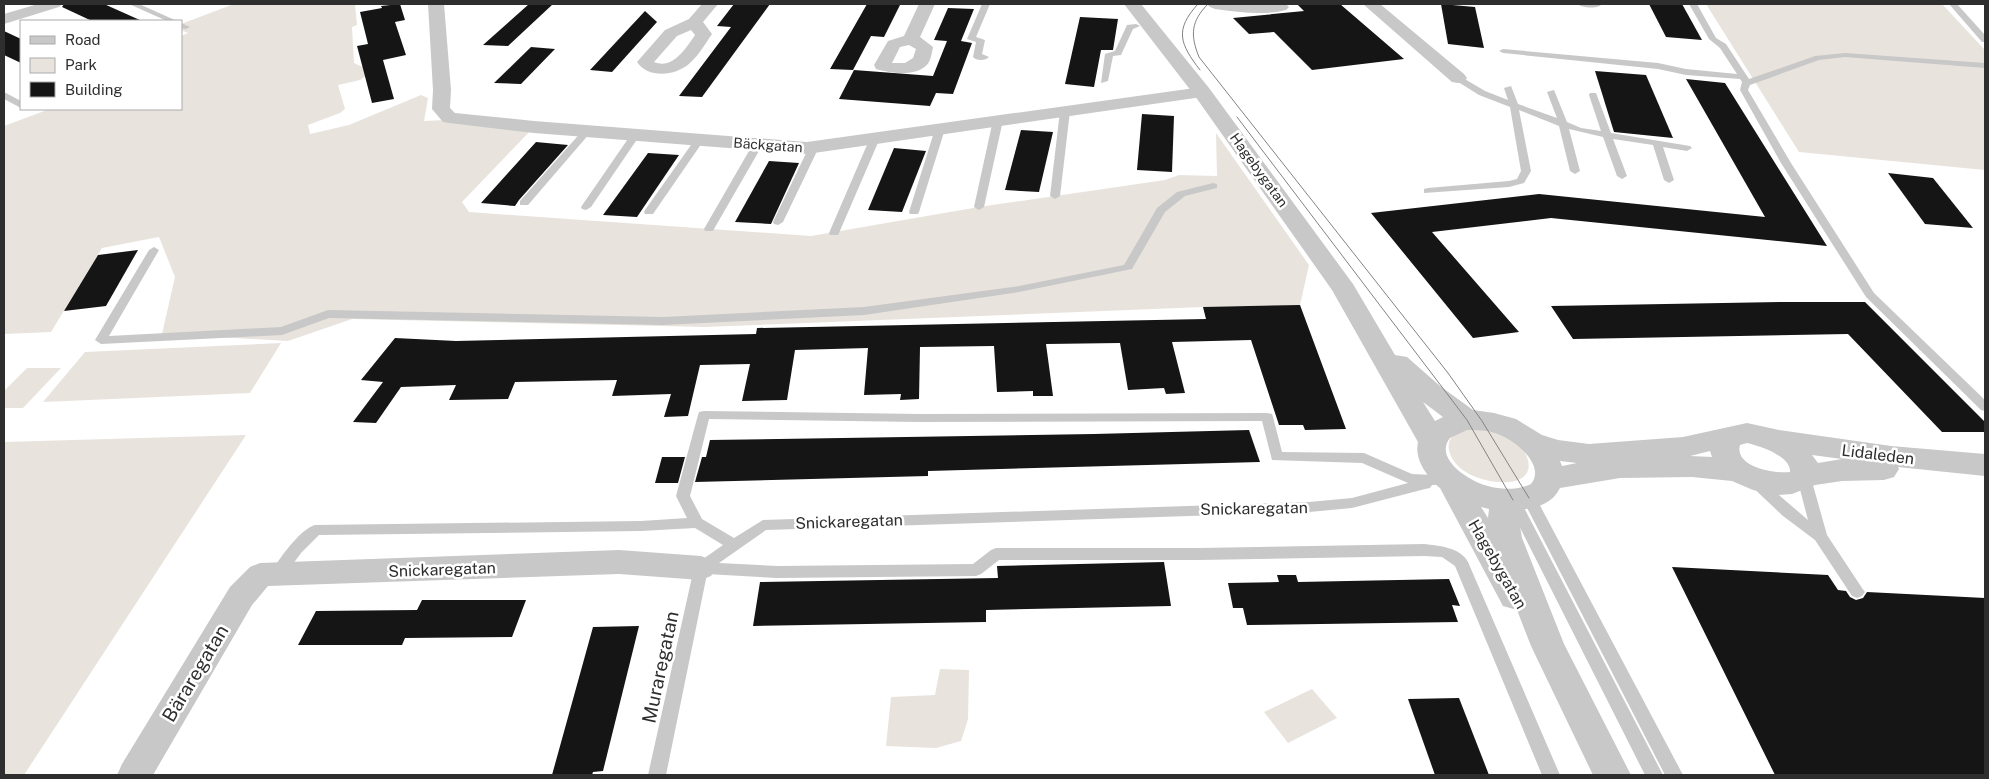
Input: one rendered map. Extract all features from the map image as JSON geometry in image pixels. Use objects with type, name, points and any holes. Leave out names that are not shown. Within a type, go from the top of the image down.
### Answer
[{"type":"street","points":[[12,19],[54,4]]},
{"type":"street","name":"Bäckgatan","points":[[436,4],[442,90],[440,109],[450,118],[635,135],[814,147],[1202,92]]},
{"type":"street","points":[[696,22],[710,4]]},
{"type":"street","points":[[911,39],[928,4]]},
{"type":"street","name":"Hagebygatan","points":[[1132,4],[1202,92],[1344,289],[1377,343],[1432,441]]},
{"type":"street","points":[[1215,4],[1252,9],[1281,7]]},
{"type":"street","points":[[1371,4],[1458,78]]},
{"type":"street","name":"Hagebygatan","points":[[1377,343],[1430,393],[1467,420]]},
{"type":"street","points":[[1524,495],[1550,467],[1544,454],[1534,443],[1519,432],[1501,425],[1467,420],[1452,423],[1439,430],[1432,441],[1433,458],[1446,479],[1476,494],[1524,495],[1574,474],[1641,467],[1681,466],[1743,473]]},
{"type":"street","name":"Lidaleden","points":[[1727,438],[1735,434],[1747,433],[1891,456],[1985,466]]},
{"type":"street","points":[[1534,443],[1558,450],[1589,454],[1683,447],[1727,438]]},
{"type":"street","points":[[1727,438],[1723,444],[1723,452],[1728,461],[1743,473]]},
{"type":"street","points":[[1772,438],[1796,454],[1805,467],[1805,477]]},
{"type":"street","name":"Lidaleden","points":[[1743,473],[1767,484],[1782,486],[1790,485],[1805,477],[1842,470],[1985,466]]},
{"type":"street","name":"Hagebygatan","points":[[1446,479],[1509,587],[1548,646]]},
{"type":"street","name":"Hagebygatan","points":[[1524,495],[1503,521],[1506,538],[1548,646],[1612,775]]},
{"type":"street","name":"Snickaregatan","points":[[269,575],[619,562],[701,568]]},
{"type":"street","name":"Bäraregatan","points":[[134,775],[242,596],[269,575]]},
{"type":"lane","points":[[133,4],[171,20]]},
{"type":"lane","points":[[985,57],[977,57],[981,40],[971,39],[986,4]]},
{"type":"lane","points":[[1581,4],[1597,5]]},
{"type":"lane","points":[[1693,4],[1713,39],[1723,46],[1745,80],[1744,90],[1763,124],[1835,242],[1870,295],[1985,407]]},
{"type":"lane","points":[[1953,4],[1983,36]]},
{"type":"lane","points":[[1104,81],[1109,54],[1118,52],[1130,27],[1136,26]]},
{"type":"lane","points":[[1503,51],[1658,66],[1745,80],[1818,58],[1845,55],[1985,65]]},
{"type":"lane","points":[[1458,78],[1482,93],[1579,130],[1687,148]]},
{"type":"lane","points":[[1428,190],[1509,184],[1521,181],[1526,171],[1514,106],[1508,88]]},
{"type":"lane","points":[[1551,92],[1562,123],[1575,171]]},
{"type":"lane","points":[[4,95],[20,104]]},
{"type":"lane","points":[[1593,95],[1622,176]]},
{"type":"lane","points":[[1055,196],[1065,111]]},
{"type":"lane","points":[[979,208],[998,120]]},
{"type":"lane","points":[[914,212],[940,129]]},
{"type":"lane","points":[[524,203],[586,131]]},
{"type":"lane","points":[[586,207],[635,135]]},
{"type":"lane","points":[[834,233],[875,138]]},
{"type":"lane","points":[[649,212],[699,140]]},
{"type":"lane","points":[[1657,142],[1669,180]]},
{"type":"lane","points":[[709,229],[758,144]]},
{"type":"lane","points":[[778,222],[814,147]]},
{"type":"lane","points":[[154,250],[101,340],[282,331],[328,314],[663,321],[864,310],[1019,289],[1128,267],[1161,210],[1181,194],[1213,186]]},
{"type":"lane","points":[[697,523],[684,496],[704,416],[919,418],[1267,417],[1277,457],[1364,458],[1410,479],[1446,479]]},
{"type":"lane","points":[[1743,473],[1788,512],[1820,536]]},
{"type":"lane","points":[[1805,477],[1820,536],[1857,592]]},
{"type":"lane","name":"Snickaregatan","points":[[701,568],[763,526],[1165,510],[1309,508],[1352,503],[1446,479]]},
{"type":"lane","points":[[1524,495],[1654,775]]},
{"type":"lane","points":[[1524,495],[1674,775]]},
{"type":"lane","points":[[269,575],[315,530],[641,526],[697,523],[735,545]]},
{"type":"lane","points":[[701,568],[777,572],[976,570],[996,554],[1198,554],[1424,550],[1445,552],[1461,562],[1551,775]]},
{"type":"lane","name":"Muraregatan","points":[[657,775],[701,568]]},
{"type":"green space","points":[[234,4],[355,4],[357,25],[352,27],[354,63],[367,69],[367,75],[360,80],[338,85],[345,109],[340,113],[308,125],[310,134],[349,125],[421,95],[428,98],[424,121],[445,120],[534,127],[462,202],[469,212],[811,236],[979,207],[1165,180],[1179,175],[1217,176],[1216,133],[1309,265],[1300,305],[1203,307],[705,327],[352,319],[288,341],[162,334],[175,277],[159,237],[102,248],[51,332],[4,334],[4,126],[47,110],[182,110],[182,36],[188,33],[182,30],[182,24]]},
{"type":"green space","points":[[1706,4],[1942,4],[1985,50],[1985,170],[1799,152]]},
{"type":"green space","points":[[281,343],[250,393],[43,402],[85,352]]},
{"type":"green space","points":[[27,368],[61,368],[23,408],[4,408],[4,391]]},
{"type":"green space","points":[[1471,428],[1495,431],[1515,441],[1526,454],[1528,469],[1526,475],[1509,482],[1501,482],[1482,479],[1465,471],[1452,458],[1449,444],[1452,437],[1457,433]]},
{"type":"green space","points":[[246,435],[24,775],[4,775],[4,442]]},
{"type":"green space","points":[[940,669],[969,670],[968,719],[961,741],[936,748],[886,746],[891,697],[935,695]]},
{"type":"green space","points":[[1312,689],[1337,718],[1288,743],[1264,712]]},
{"type":"building","points":[[64,4],[104,4],[140,20],[90,20],[62,7]]},
{"type":"building","points":[[400,4],[405,20],[395,22],[406,55],[383,60],[394,99],[372,103],[357,46],[368,44],[360,12],[382,8],[381,6]]},
{"type":"building","points":[[529,4],[553,4],[508,46],[483,45]]},
{"type":"building","points":[[734,4],[770,4],[702,97],[679,96],[731,27],[717,26]]},
{"type":"building","points":[[867,4],[900,5],[884,37],[871,36],[853,70],[830,69]]},
{"type":"building","points":[[1297,4],[1340,4],[1404,59],[1312,70],[1274,32],[1249,34],[1233,18],[1304,11]]},
{"type":"building","points":[[1441,4],[1475,7],[1484,48],[1448,44]]},
{"type":"building","points":[[1649,4],[1682,4],[1702,40],[1666,37]]},
{"type":"building","points":[[948,8],[974,9],[961,41],[972,43],[953,94],[936,93],[930,106],[839,99],[854,70],[933,76],[947,41],[934,40]]},
{"type":"building","points":[[645,11],[657,22],[612,72],[590,70]]},
{"type":"building","points":[[1080,17],[1118,19],[1113,50],[1101,50],[1094,87],[1065,84]]},
{"type":"building","points":[[4,31],[20,39],[20,63],[4,55]]},
{"type":"building","points":[[531,47],[555,49],[521,84],[494,83]]},
{"type":"building","points":[[1595,71],[1646,75],[1673,138],[1614,132]]},
{"type":"building","points":[[1686,79],[1725,83],[1827,246],[1551,218],[1432,232],[1519,332],[1473,338],[1371,213],[1539,194],[1765,217]]},
{"type":"building","points":[[1142,114],[1174,116],[1172,172],[1137,170]]},
{"type":"building","points":[[1021,130],[1053,132],[1039,192],[1005,190]]},
{"type":"building","points":[[536,142],[568,145],[515,206],[481,203]]},
{"type":"building","points":[[894,148],[926,151],[902,212],[868,210]]},
{"type":"building","points":[[648,153],[679,155],[637,217],[603,215]]},
{"type":"building","points":[[769,161],[799,163],[771,224],[735,222]]},
{"type":"building","points":[[1888,173],[1933,178],[1973,228],[1925,224]]},
{"type":"building","points":[[138,250],[106,306],[64,311],[98,255]]},
{"type":"building","points":[[1865,302],[1985,422],[1985,432],[1942,432],[1848,334],[1573,339],[1551,306]]},
{"type":"building","points":[[1300,305],[1346,429],[1305,430],[1303,425],[1279,425],[1251,340],[1172,342],[1185,393],[1166,394],[1164,388],[1128,390],[1120,343],[1046,344],[1053,396],[1033,396],[1033,391],[997,392],[994,346],[920,347],[919,399],[900,400],[901,394],[864,395],[868,348],[795,350],[787,400],[742,401],[750,364],[700,365],[688,416],[664,417],[671,394],[612,396],[617,380],[515,382],[508,399],[449,400],[456,385],[401,387],[376,423],[353,422],[383,382],[361,380],[395,338],[456,341],[756,334],[757,328],[1206,319],[1203,307]]},
{"type":"building","points":[[1249,430],[1260,462],[928,471],[928,476],[695,482],[702,457],[706,457],[710,440]]},
{"type":"building","points":[[662,457],[685,457],[678,483],[655,483]]},
{"type":"building","points":[[1164,562],[1171,606],[986,610],[986,622],[753,626],[760,582],[998,578],[997,566]]},
{"type":"building","points":[[1672,567],[1828,575],[1838,590],[1846,591],[1850,597],[1856,600],[1863,598],[1867,592],[1985,598],[1985,775],[1775,775]]},
{"type":"building","points":[[1277,575],[1296,575],[1298,582],[1449,579],[1460,606],[1452,605],[1458,622],[1247,625],[1243,608],[1233,608],[1228,583],[1279,582]]},
{"type":"building","points":[[422,600],[526,600],[512,637],[405,638],[402,645],[298,645],[316,611],[417,610]]},
{"type":"building","points":[[639,626],[603,771],[593,772],[592,775],[552,775],[593,627]]},
{"type":"building","points":[[1459,698],[1489,775],[1435,775],[1408,699]]},
{"type":"tram line","points":[[1198,4],[1185,22],[1182,37],[1184,45],[1200,70]]},
{"type":"tram line","points":[[1208,4],[1195,22],[1193,35],[1199,57],[1448,373],[1482,421],[1529,498]]},
{"type":"tram line","points":[[1237,117],[1467,420],[1513,500]]}]
